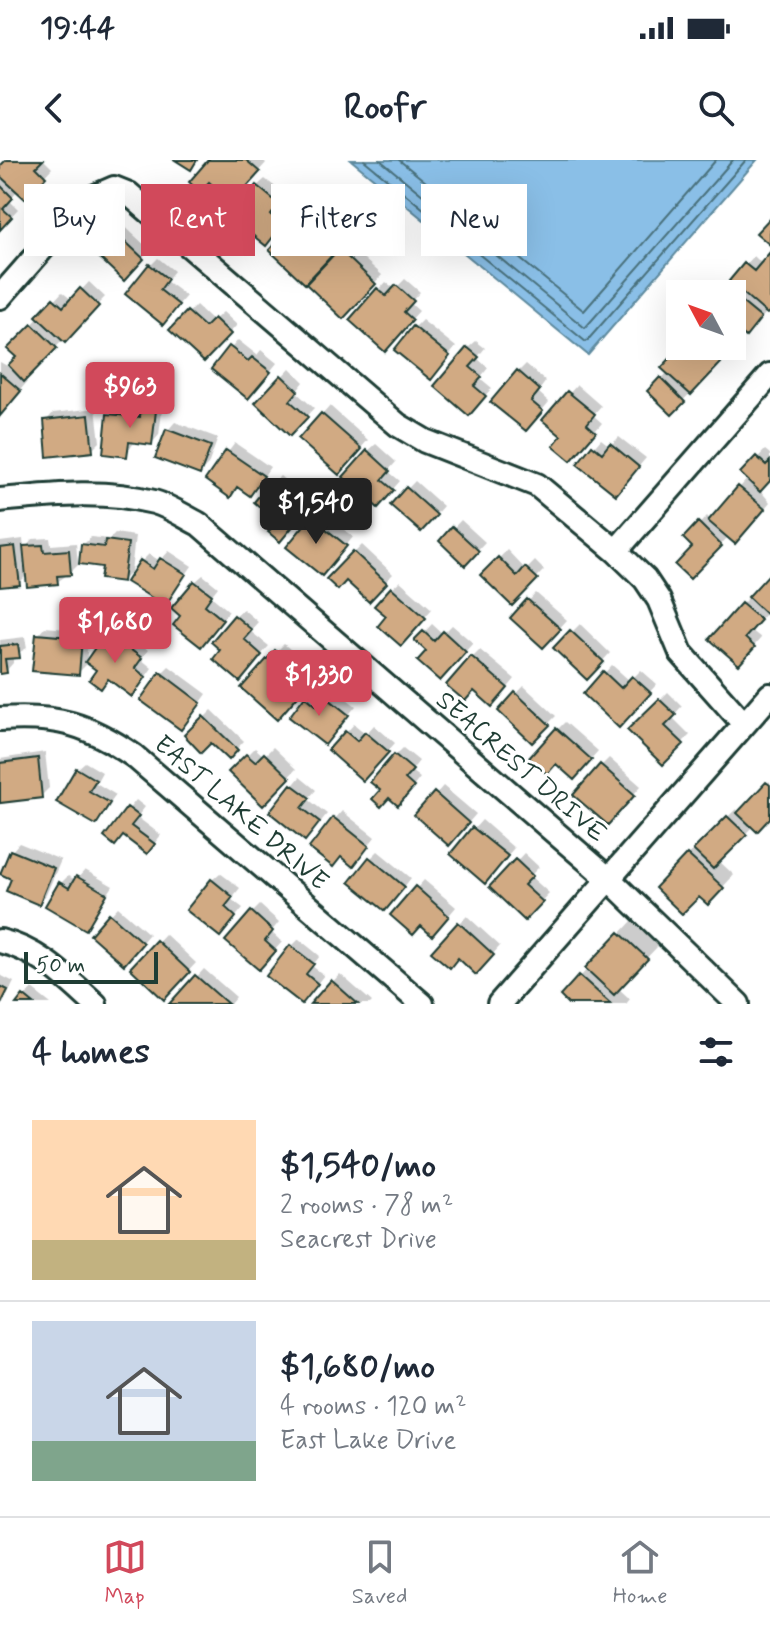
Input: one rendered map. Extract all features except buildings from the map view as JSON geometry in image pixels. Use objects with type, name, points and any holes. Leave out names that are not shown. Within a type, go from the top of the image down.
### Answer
[{"type":"street","points":[[0,297],[84,201],[114,188],[143,202],[398,425],[425,441],[537,485],[616,551],[652,590],[681,653],[744,724]]},
{"type":"street","points":[[616,551],[770,375]]},
{"type":"street","name":"SEACREST DRIVE","points":[[0,500],[68,493],[102,495],[157,502],[199,524],[610,880],[738,1004]]},
{"type":"street","points":[[499,1004],[770,695]]},
{"type":"street","name":"EAST LAKE DRIVE","points":[[0,719],[32,717],[69,721],[99,732],[134,756],[422,1004]]},
{"type":"street","points":[[0,941],[22,946],[38,956],[95,1004]]},
{"type":"water","points":[[351,160],[757,160],[588,355],[468,256],[527,256],[527,184],[421,184],[421,218],[405,204],[405,184],[380,184]]}]
